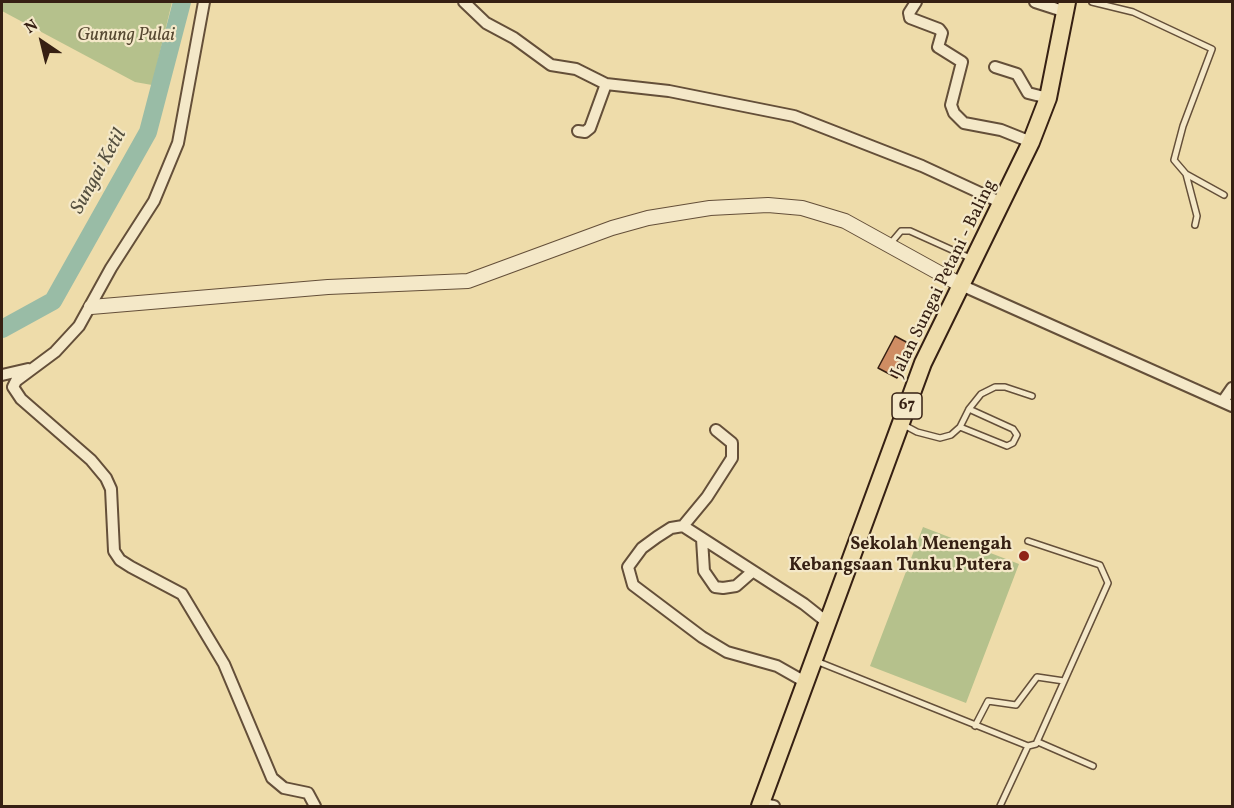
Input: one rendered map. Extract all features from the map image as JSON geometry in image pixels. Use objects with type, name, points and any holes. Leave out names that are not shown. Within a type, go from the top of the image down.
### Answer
[{"type":"main road","name":"Jalan Sungai Petani - Baling","points":[[765,805],[814,661],[923,363],[1031,142],[1048,98],[1066,7]]},
{"type":"street","points":[[204,2],[178,143],[154,201],[111,268],[91,307],[66,341],[14,383],[14,390],[106,478],[111,489],[114,551],[125,564],[182,594],[224,664],[272,778],[284,788],[308,793],[315,807]]},
{"type":"street","points":[[464,2],[486,23],[514,38],[551,65],[576,69],[606,84],[691,95],[794,116],[922,166],[1002,203]]},
{"type":"street","points":[[916,2],[909,13],[910,18],[939,29],[942,33],[938,45],[940,50],[962,62],[951,105],[956,116],[964,123],[1001,130],[1031,142]]},
{"type":"street","points":[[1035,2],[1066,7]]},
{"type":"street","points":[[995,67],[1017,74],[1028,93],[1048,98]]},
{"type":"street","points":[[578,131],[585,132],[591,128],[606,84]]},
{"type":"street","points":[[91,307],[328,287],[468,281],[602,231],[648,218],[740,205],[785,206],[815,211],[845,221],[961,285],[1228,403],[1233,388]]},
{"type":"street","points":[[2,375],[32,369]]},
{"type":"street","points":[[716,430],[732,443],[732,458],[707,497],[683,526],[667,531],[635,555],[628,571],[633,585],[717,647],[777,666],[807,683]]},
{"type":"street","points":[[683,526],[804,604],[828,623]]},
{"type":"street","points":[[702,539],[704,571],[715,586],[723,588],[736,585],[752,572]]},
{"type":"lane","points":[[1092,2],[1123,8],[1212,49],[1174,155],[1176,165],[1186,174],[1224,195]]},
{"type":"lane","points":[[1186,174],[1197,216],[1195,225]]},
{"type":"lane","points":[[889,245],[901,231],[910,231],[974,260]]},
{"type":"lane","points":[[900,423],[916,432],[940,438],[951,435],[960,428],[969,409],[981,394],[995,387],[1005,387],[1032,396]]},
{"type":"lane","points":[[960,428],[1007,446],[1016,439],[1017,435],[1012,429],[969,409]]},
{"type":"lane","points":[[814,661],[1028,746],[1038,742],[1108,584],[1100,565],[1028,541]]},
{"type":"lane","points":[[975,726],[988,701],[1016,705],[1037,677],[1064,681]]},
{"type":"lane","points":[[1038,742],[1093,766]]},
{"type":"lane","points":[[1000,807],[1028,746]]},
{"type":"green space","name":"Gunung Pulai","points":[[2,2],[172,2],[152,85],[135,82],[2,11]]},
{"type":"green space","points":[[923,527],[1019,564],[966,703],[870,666]]},
{"type":"building","points":[[895,336],[910,344],[900,362],[905,364],[897,378],[878,368]]},
{"type":"waterway","name":"Sungai Ketil","points":[[2,329],[53,301],[148,132],[182,2]]},
{"type":"place","name":"Sekolah Menengah Kebangsaan Tunku Putera","points":[[1024,556]]}]
